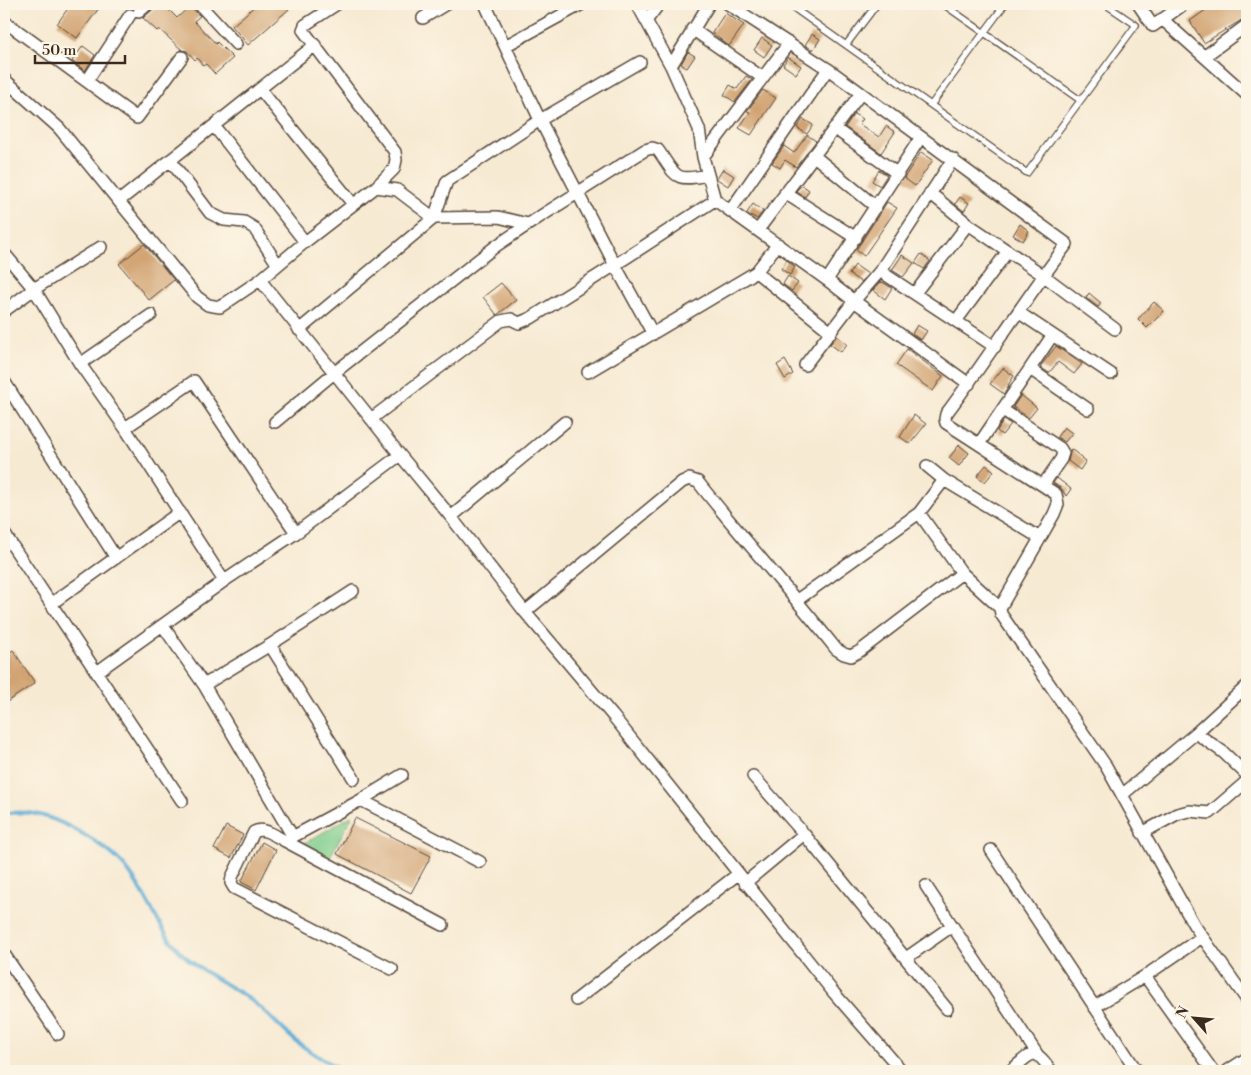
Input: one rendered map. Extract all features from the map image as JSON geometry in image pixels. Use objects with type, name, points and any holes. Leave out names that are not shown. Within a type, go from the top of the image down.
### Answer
[{"type":"street","points":[[199,4],[236,44]]},
{"type":"street","points":[[4,79],[59,128],[196,297],[208,305],[220,307],[260,280],[376,186],[394,169],[395,152],[303,30],[304,27],[337,4]]},
{"type":"street","points":[[423,18],[446,4]]},
{"type":"street","points":[[485,4],[540,120],[653,334]]},
{"type":"street","points":[[505,46],[582,4]]},
{"type":"street","points":[[637,4],[671,66],[698,129],[703,157],[715,200],[969,384]]},
{"type":"street","points":[[646,21],[659,4]]},
{"type":"street","points":[[671,66],[709,4]]},
{"type":"street","points":[[728,4],[828,69],[954,159],[1067,244],[1043,275],[969,384],[946,414],[945,419],[946,423],[1056,494],[1058,504],[1000,608]]},
{"type":"street","points":[[1138,4],[1154,26],[1184,4]]},
{"type":"street","points":[[87,81],[142,8]]},
{"type":"street","points":[[1162,19],[1247,95]]},
{"type":"street","points":[[4,20],[138,118],[182,57]]},
{"type":"street","points":[[1205,56],[1247,25]]},
{"type":"street","points":[[692,29],[763,78]]},
{"type":"street","points":[[703,157],[789,43]]},
{"type":"street","points":[[119,200],[315,45]]},
{"type":"street","points":[[299,330],[434,218],[446,181],[540,120],[640,62]]},
{"type":"street","points":[[730,211],[828,69]]},
{"type":"street","points":[[260,89],[353,204]]},
{"type":"street","points":[[758,230],[861,93]]},
{"type":"street","points":[[214,126],[305,242]]},
{"type":"street","points":[[834,128],[898,174]]},
{"type":"street","points":[[827,280],[921,137]]},
{"type":"street","points":[[276,422],[334,373],[496,246],[645,150],[652,148],[658,150],[672,171],[679,177],[688,179],[708,175]]},
{"type":"street","points":[[813,155],[876,207]]},
{"type":"street","points":[[806,365],[854,301],[880,271],[954,159]]},
{"type":"street","points":[[170,160],[210,213],[224,220],[244,222],[254,228],[278,265]]},
{"type":"street","points":[[376,186],[397,190],[434,218],[498,217],[528,224]]},
{"type":"street","points":[[785,192],[856,238]]},
{"type":"street","points":[[930,193],[968,224],[1043,275],[1115,329]]},
{"type":"street","points":[[371,419],[501,321],[511,319],[519,323],[532,318],[715,200]]},
{"type":"street","points":[[915,293],[968,224]]},
{"type":"street","points":[[588,372],[756,272],[778,244]]},
{"type":"street","points":[[4,311],[34,289],[101,247]]},
{"type":"street","points":[[956,321],[1008,251]]},
{"type":"street","points":[[4,253],[34,289],[80,364],[126,428],[224,581]]},
{"type":"street","points":[[880,271],[994,347]]},
{"type":"street","points":[[756,272],[831,332]]},
{"type":"street","points":[[260,280],[451,516],[524,612],[613,716],[834,993],[902,1071]]},
{"type":"street","points":[[1018,312],[1111,374]]},
{"type":"street","points":[[80,364],[151,315]]},
{"type":"street","points":[[979,444],[1052,336]]},
{"type":"street","points":[[1030,369],[1088,409]]},
{"type":"street","points":[[4,381],[116,558]]},
{"type":"street","points":[[126,428],[194,381],[296,533]]},
{"type":"street","points":[[1002,410],[1060,448],[1063,453],[1043,486]]},
{"type":"street","points":[[451,516],[565,422]]},
{"type":"street","points":[[96,672],[224,581],[296,533],[400,455]]},
{"type":"street","points":[[927,466],[944,480],[1040,538]]},
{"type":"street","points":[[524,612],[682,482],[689,479],[698,482],[734,528],[797,600],[836,649],[844,654],[851,656],[860,651],[962,573]]},
{"type":"street","points":[[797,600],[919,513],[944,480]]},
{"type":"street","points":[[51,604],[180,512]]},
{"type":"street","points":[[919,513],[962,573],[1000,608],[1006,622],[1106,766],[1194,925],[1247,1000]]},
{"type":"street","points":[[4,533],[182,801]]},
{"type":"street","points":[[204,685],[353,590]]},
{"type":"street","points":[[163,626],[204,685],[289,839]]},
{"type":"street","points":[[270,644],[354,780]]},
{"type":"street","points":[[1122,794],[1196,733],[1247,686]]},
{"type":"street","points":[[1196,733],[1223,752],[1247,775]]},
{"type":"street","points":[[289,839],[361,800],[402,774]]},
{"type":"street","points":[[753,776],[804,834],[947,1009]]},
{"type":"street","points":[[1142,832],[1177,814],[1189,811],[1210,813],[1247,781]]},
{"type":"street","points":[[361,800],[480,862]]},
{"type":"street","points":[[392,968],[234,888],[231,883],[232,877],[254,832],[258,829],[264,830],[289,839],[443,925]]},
{"type":"street","points":[[576,1000],[804,834]]},
{"type":"street","points":[[991,850],[1137,1071]]},
{"type":"street","points":[[926,886],[1037,1054],[1041,1056],[1051,1071]]},
{"type":"street","points":[[906,958],[952,926]]},
{"type":"street","points":[[1094,1007],[1145,976],[1202,937]]},
{"type":"street","points":[[4,954],[58,1034]]},
{"type":"street","points":[[1145,976],[1213,1071]]},
{"type":"street","points":[[1010,1071],[1031,1054],[1037,1054]]},
{"type":"street","points":[[1227,1071],[1247,1058]]},
{"type":"lane","points":[[788,4],[1026,173],[1136,26],[1105,4]]},
{"type":"lane","points":[[846,45],[877,4]]},
{"type":"lane","points":[[943,4],[1080,100]]},
{"type":"lane","points":[[931,105],[1004,4]]},
{"type":"green space","points":[[353,815],[329,859],[301,845]]},
{"type":"building","points":[[71,4],[102,4],[77,38],[57,24]]},
{"type":"building","points":[[159,4],[163,4],[177,18],[190,6],[200,16],[194,21],[216,44],[217,42],[233,58],[215,74],[206,64],[203,66],[197,58],[195,60],[187,51],[182,50],[159,29],[157,31],[143,18]]},
{"type":"building","points":[[257,4],[284,4],[289,9],[248,45],[232,26]]},
{"type":"building","points":[[1219,4],[1243,4],[1247,10],[1247,18],[1204,43],[1190,21],[1210,7],[1211,9]]},
{"type":"building","points":[[725,13],[744,25],[729,46],[712,33]]},
{"type":"building","points":[[812,34],[820,39],[813,50],[805,45]]},
{"type":"building","points":[[762,38],[772,45],[764,57],[754,50]]},
{"type":"building","points":[[83,46],[95,55],[85,71],[72,61]]},
{"type":"building","points":[[688,52],[695,56],[687,68],[681,64]]},
{"type":"building","points":[[788,57],[801,66],[796,74],[783,65]]},
{"type":"building","points":[[746,76],[752,80],[735,102],[724,95],[730,85],[737,89]]},
{"type":"building","points":[[763,90],[776,98],[751,135],[739,128],[750,112],[747,111]]},
{"type":"building","points":[[854,114],[863,119],[859,124],[879,137],[886,126],[895,132],[881,153],[845,127]]},
{"type":"building","points":[[803,119],[813,125],[807,134],[797,128]]},
{"type":"building","points":[[807,135],[816,141],[796,167],[785,160],[780,168],[772,163],[784,146],[794,153]]},
{"type":"building","points":[[921,152],[933,160],[915,186],[904,178]]},
{"type":"building","points":[[723,169],[734,176],[728,186],[717,179]]},
{"type":"building","points":[[879,170],[887,175],[880,186],[872,181]]},
{"type":"building","points":[[802,185],[809,190],[805,197],[796,191]]},
{"type":"building","points":[[960,197],[969,203],[964,211],[955,204]]},
{"type":"building","points":[[887,202],[897,208],[864,256],[856,250]]},
{"type":"building","points":[[753,204],[763,211],[757,219],[747,213]]},
{"type":"building","points":[[1020,224],[1029,231],[1023,241],[1013,235]]},
{"type":"building","points":[[144,244],[174,280],[149,300],[119,264]]},
{"type":"building","points":[[921,254],[930,261],[924,269],[915,263]]},
{"type":"building","points":[[902,255],[914,263],[903,277],[892,270]]},
{"type":"building","points":[[787,260],[795,267],[790,275],[781,269]]},
{"type":"building","points":[[855,265],[868,274],[861,282],[849,274]]},
{"type":"building","points":[[788,276],[798,283],[792,291],[783,284]]},
{"type":"building","points":[[880,282],[892,288],[885,299],[873,290]]},
{"type":"building","points":[[501,283],[516,300],[497,315],[483,297]]},
{"type":"building","points":[[1089,293],[1101,303],[1098,307],[1086,298]]},
{"type":"building","points":[[1154,302],[1164,311],[1147,328],[1138,319]]},
{"type":"building","points":[[917,325],[927,331],[921,340],[912,334]]},
{"type":"building","points":[[837,336],[847,344],[841,352],[830,344]]},
{"type":"building","points":[[1056,346],[1082,364],[1074,374],[1058,362],[1049,373],[1040,367]]},
{"type":"building","points":[[907,349],[943,376],[933,391],[896,365]]},
{"type":"building","points":[[785,360],[793,374],[785,379],[777,365]]},
{"type":"building","points":[[1003,368],[1014,376],[1004,394],[990,384]]},
{"type":"building","points":[[1021,395],[1037,408],[1029,418],[1013,407]]},
{"type":"building","points":[[914,415],[926,424],[910,444],[900,437]]},
{"type":"building","points":[[1004,420],[1011,424],[1002,435],[997,431]]},
{"type":"building","points":[[1064,427],[1072,433],[1065,442],[1057,437]]},
{"type":"building","points":[[959,445],[969,453],[959,466],[949,458]]},
{"type":"building","points":[[1071,449],[1086,461],[1080,470],[1068,461]]},
{"type":"building","points":[[986,465],[994,471],[985,482],[977,476]]},
{"type":"building","points":[[1057,478],[1071,489],[1066,496],[1062,489],[1053,483]]},
{"type":"building","points":[[13,650],[35,683],[4,704],[4,679],[8,676],[4,669],[4,656]]},
{"type":"building","points":[[355,818],[431,856],[411,893],[337,854]]},
{"type":"building","points":[[226,826],[243,835],[231,858],[214,849]]},
{"type":"building","points":[[262,842],[276,850],[256,890],[241,882]]},
{"type":"waterway","points":[[4,813],[30,813],[56,821],[84,835],[111,853],[129,872],[162,928],[183,955],[252,1001],[302,1046],[345,1071]]}]
